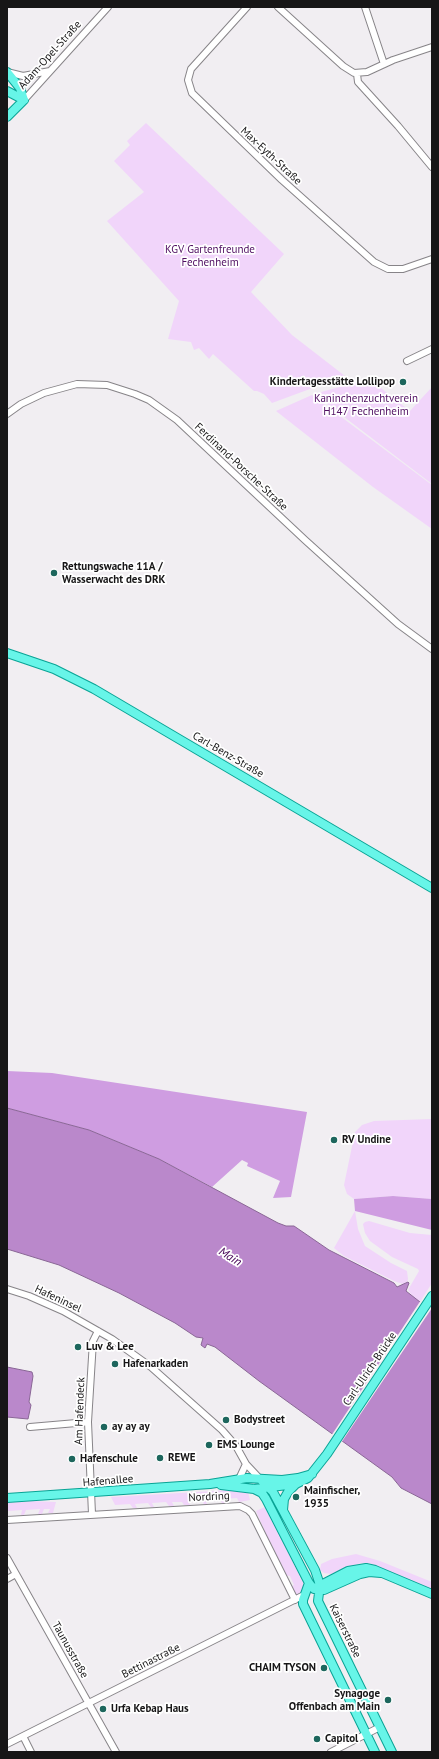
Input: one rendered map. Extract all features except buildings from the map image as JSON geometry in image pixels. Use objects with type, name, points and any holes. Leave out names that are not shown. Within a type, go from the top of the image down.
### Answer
[{"type":"main road","points":[[7,72],[20,88],[24,100]]},
{"type":"main road","points":[[7,91],[24,100]]},
{"type":"main road","name":"Adam-Opel-Straße","points":[[7,117],[24,100]]},
{"type":"main road","name":"Carl-Benz-Straße","points":[[7,653],[54,669],[94,689],[432,888]]},
{"type":"main road","name":"Carl-Ulrich-Brücke","points":[[312,1474],[327,1454],[432,1296]]},
{"type":"main road","points":[[266,1498],[272,1484],[312,1474]]},
{"type":"main road","points":[[283,1510],[286,1496],[296,1484],[304,1481],[312,1474]]},
{"type":"main road","name":"Hafenallee","points":[[7,1498],[210,1484],[239,1479],[261,1480],[272,1484]]},
{"type":"main road","name":"Hafenallee","points":[[210,1484],[254,1489],[272,1484],[296,1484]]},
{"type":"main road","name":"Kaiserstraße","points":[[272,1484],[283,1510],[315,1570],[318,1601],[392,1752]]},
{"type":"main road","points":[[254,1489],[266,1498],[316,1587],[328,1590],[360,1574],[381,1572]]},
{"type":"main road","points":[[375,1752],[305,1608],[303,1602],[304,1595],[316,1587],[360,1568],[371,1568],[432,1594]]},
{"type":"main road","points":[[315,1570],[326,1577],[339,1576]]},
{"type":"main road","points":[[304,1595],[318,1601]]},
{"type":"street","name":"Adam-Opel-Straße","points":[[24,100],[108,7]]},
{"type":"street","name":"Max-Eyth-Straße","points":[[247,7],[192,68],[188,80],[192,93],[285,184],[374,262],[388,269],[399,270],[412,267],[432,259]]},
{"type":"street","points":[[278,7],[343,66],[357,74],[367,72],[384,64],[432,47]]},
{"type":"street","points":[[365,7],[384,64]]},
{"type":"street","points":[[7,72],[23,76],[50,71]]},
{"type":"street","points":[[357,74],[358,82],[398,126],[432,167]]},
{"type":"street","points":[[407,361],[432,349]]},
{"type":"street","name":"Ferdinand-Porsche-Straße","points":[[7,414],[21,404],[44,392],[77,384],[107,385],[149,400],[177,420],[305,540],[399,625],[432,649]]},
{"type":"street","name":"Hafeninsel","points":[[7,1289],[59,1309],[98,1331],[151,1367],[203,1411],[232,1441],[246,1464],[261,1480]]},
{"type":"street","name":"Am Hafendeck","points":[[91,1493],[88,1422],[93,1341],[98,1331]]},
{"type":"street","points":[[30,1426],[88,1422]]},
{"type":"street","points":[[239,1479],[246,1464]]},
{"type":"street","points":[[91,1493],[92,1514]]},
{"type":"street","name":"Nordring","points":[[7,1520],[233,1505],[243,1507],[252,1514],[295,1600]]},
{"type":"street","name":"Taunusstraße","points":[[7,1558],[116,1752]]},
{"type":"street","points":[[7,1579],[16,1574]]},
{"type":"street","name":"Bettinastraße","points":[[7,1744],[304,1595]]},
{"type":"street","points":[[331,1752],[380,1727]]},
{"type":"street","points":[[23,1736],[31,1752]]},
{"type":"green space","name":"KGV Gartenfreunde Fechenheim","points":[[146,123],[284,254],[251,292],[292,335],[345,376],[272,403],[264,394],[254,391],[213,354],[209,359],[199,348],[194,350],[191,342],[168,339],[179,301],[107,221],[144,192],[114,161],[130,145],[127,141]]},
{"type":"green space","name":"Kaninchenzuchtverein H147 Fechenheim","points":[[372,381],[410,411],[432,387],[432,484],[314,394],[354,383]]},
{"type":"green space","points":[[312,395],[432,485],[432,529],[373,487],[276,411]]},
{"type":"green space","points":[[432,1119],[432,1199],[393,1196],[354,1199],[347,1194],[344,1185],[355,1132],[362,1125],[374,1121]]},
{"type":"green space","points":[[355,1211],[358,1229],[365,1246],[391,1263],[407,1271],[407,1282],[403,1284],[394,1281],[344,1256],[334,1248]]},
{"type":"green space","points":[[369,1221],[410,1233],[432,1235],[432,1283],[420,1302],[413,1297],[408,1290],[419,1271],[418,1269],[392,1257],[370,1241],[365,1233],[363,1224]]},
{"type":"green space","points":[[231,1490],[248,1492],[250,1500],[239,1502],[237,1498],[223,1499],[225,1503],[222,1503],[220,1499],[205,1500],[207,1504],[204,1504],[201,1500],[188,1501],[190,1505],[184,1505],[182,1502],[172,1502],[174,1506],[169,1506],[166,1502],[152,1503],[154,1507],[151,1507],[148,1503],[135,1504],[137,1508],[133,1508],[130,1504],[115,1505],[111,1497]]},
{"type":"green space","points":[[31,1501],[56,1502],[53,1513],[48,1513],[50,1509],[44,1509],[42,1514],[38,1514],[40,1509],[26,1510],[24,1515],[21,1515],[22,1510],[8,1511],[7,1514],[7,1503]]},
{"type":"green space","points":[[265,1507],[303,1582],[301,1594],[295,1598],[290,1587],[294,1585],[290,1576],[284,1575],[281,1571],[283,1569],[270,1542],[267,1542],[263,1533],[265,1532],[256,1511]]},
{"type":"green space","points":[[356,1554],[380,1561],[432,1582],[432,1591],[369,1563],[361,1563],[331,1574],[324,1573],[320,1570],[321,1564],[332,1559]]},
{"type":"shaded area","points":[[7,1071],[52,1073],[307,1112],[291,1197],[273,1198],[280,1181],[247,1166],[248,1163],[242,1160],[212,1187],[159,1159],[89,1130],[7,1108]]},
{"type":"shaded area","points":[[393,1196],[432,1199],[432,1230],[355,1211],[354,1199]]},
{"type":"water","name":"Main","points":[[7,1108],[89,1130],[159,1159],[278,1223],[286,1226],[294,1226],[329,1250],[394,1283],[397,1287],[408,1282],[406,1291],[420,1302],[432,1307],[432,1504],[401,1488],[392,1477],[259,1381],[215,1347],[207,1344],[205,1348],[201,1345],[203,1338],[196,1337],[175,1323],[119,1293],[59,1265],[7,1249]]},
{"type":"water","points":[[7,1367],[32,1372],[33,1376],[29,1402],[31,1405],[28,1419],[7,1417]]},
{"type":"pier","points":[[421,1300],[432,1305],[432,1308],[341,1443],[331,1436]]},
{"type":"place","name":"Kindertagesstätte Lollipop","points":[[403,382]]},
{"type":"place","name":"Rettungswache 11A / Wasserwacht des DRK","points":[[54,573]]},
{"type":"place","name":"RV Undine","points":[[334,1140]]},
{"type":"place","name":"Luv & Lee","points":[[78,1347]]},
{"type":"place","name":"Hafenarkaden","points":[[115,1364]]},
{"type":"place","name":"Bodystreet","points":[[226,1420]]},
{"type":"place","name":"ay ay ay","points":[[104,1427]]},
{"type":"place","name":"EMS Lounge","points":[[209,1445]]},
{"type":"place","name":"REWE","points":[[160,1458]]},
{"type":"place","name":"Hafenschule","points":[[72,1459]]},
{"type":"place","name":"Mainfischer, 1935","points":[[296,1497]]},
{"type":"place","name":"CHAIM TYSON","points":[[324,1668]]},
{"type":"place","name":"Synagoge Offenbach am Main","points":[[388,1700]]},
{"type":"place","name":"Urfa Kebap Haus","points":[[103,1709]]},
{"type":"place","name":"Capitol","points":[[317,1739]]}]
